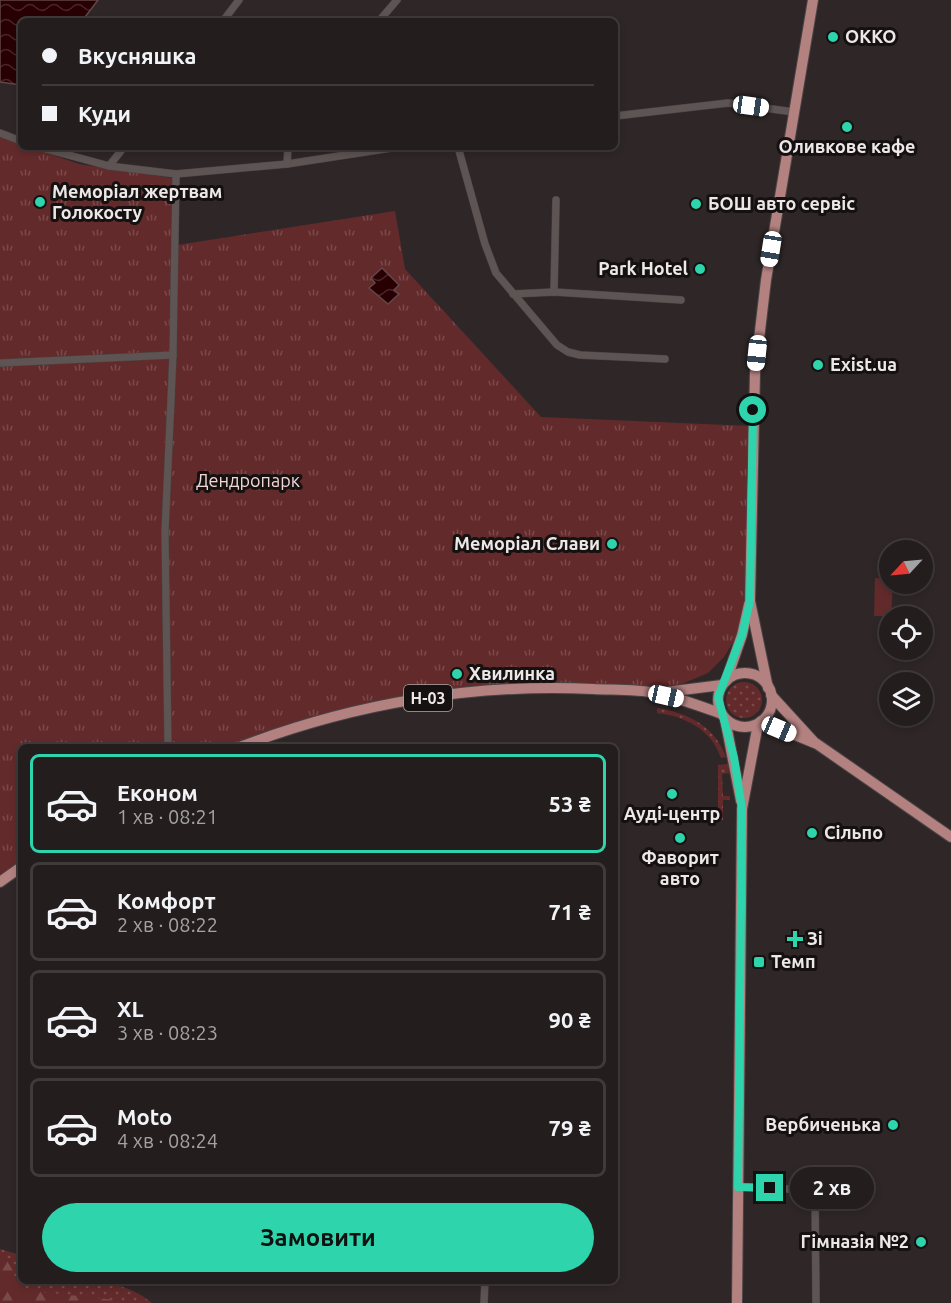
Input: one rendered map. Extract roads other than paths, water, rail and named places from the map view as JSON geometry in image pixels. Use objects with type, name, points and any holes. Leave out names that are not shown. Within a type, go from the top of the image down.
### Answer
[{"type":"main road","points":[[742,809],[718,697],[742,635],[750,601],[756,363],[766,280],[812,0]]},
{"type":"main road","points":[[737,1303],[742,809],[759,722],[769,712],[770,692],[750,601]]},
{"type":"main road","name":"Н-03","points":[[248,744],[315,720],[458,693],[566,688],[654,693],[724,683],[736,674],[749,673],[760,678],[817,744],[951,837]]},
{"type":"main road","name":"Н-03","points":[[654,693],[723,716],[741,727],[759,722],[817,744]]},
{"type":"main road","points":[[0,882],[18,869]]},
{"type":"street","points":[[225,18],[239,0]]},
{"type":"street","points":[[382,18],[397,0]]},
{"type":"street","points":[[618,116],[728,103],[794,112]]},
{"type":"street","points":[[0,133],[18,140]]},
{"type":"street","points":[[50,150],[109,166],[176,174],[287,164],[378,150]]},
{"type":"street","points":[[109,166],[122,150]]},
{"type":"street","points":[[287,164],[288,150]]},
{"type":"street","points":[[459,150],[485,244],[496,273],[557,345],[568,352],[665,359]]},
{"type":"street","points":[[168,744],[165,531],[173,355],[176,174]]},
{"type":"street","points":[[554,292],[556,200]]},
{"type":"street","points":[[513,294],[554,292],[681,300]]},
{"type":"street","points":[[0,363],[173,355]]},
{"type":"street","points":[[738,1187],[815,1190],[816,1303]]},
{"type":"street","points":[[484,1303],[485,1284]]},
{"type":"water","points":[[0,0],[98,0],[84,18],[18,18],[18,85],[0,82]]},
{"type":"water","points":[[382,268],[399,285],[394,290],[399,294],[388,304],[369,288],[375,283],[371,278]]},
{"type":"place","name":"ОККО","points":[[833,37]]},
{"type":"place","name":"Оливкове кафе","points":[[847,127]]},
{"type":"place","name":"Меморіал жертвам Голокосту","points":[[40,202]]},
{"type":"place","name":"БОШ авто сервіс","points":[[696,204]]},
{"type":"place","name":"Park Hotel","points":[[700,269]]},
{"type":"place","name":"Exist.ua","points":[[818,365]]},
{"type":"place","name":"Меморіал Слави","points":[[612,544]]},
{"type":"place","name":"Хвилинка","points":[[457,674]]},
{"type":"place","name":"Ауді-центр","points":[[672,794]]},
{"type":"place","name":"Сільпо","points":[[812,833]]},
{"type":"place","name":"Фаворит авто","points":[[680,838]]},
{"type":"place","name":"Зі","points":[[795,939]]},
{"type":"place","name":"Темп","points":[[759,962]]},
{"type":"place","name":"Вербиченька","points":[[893,1125]]},
{"type":"place","name":"Гімназія №2","points":[[921,1242]]},
{"type":"park label","name":"Дендропарк","points":[[248,481]]}]
